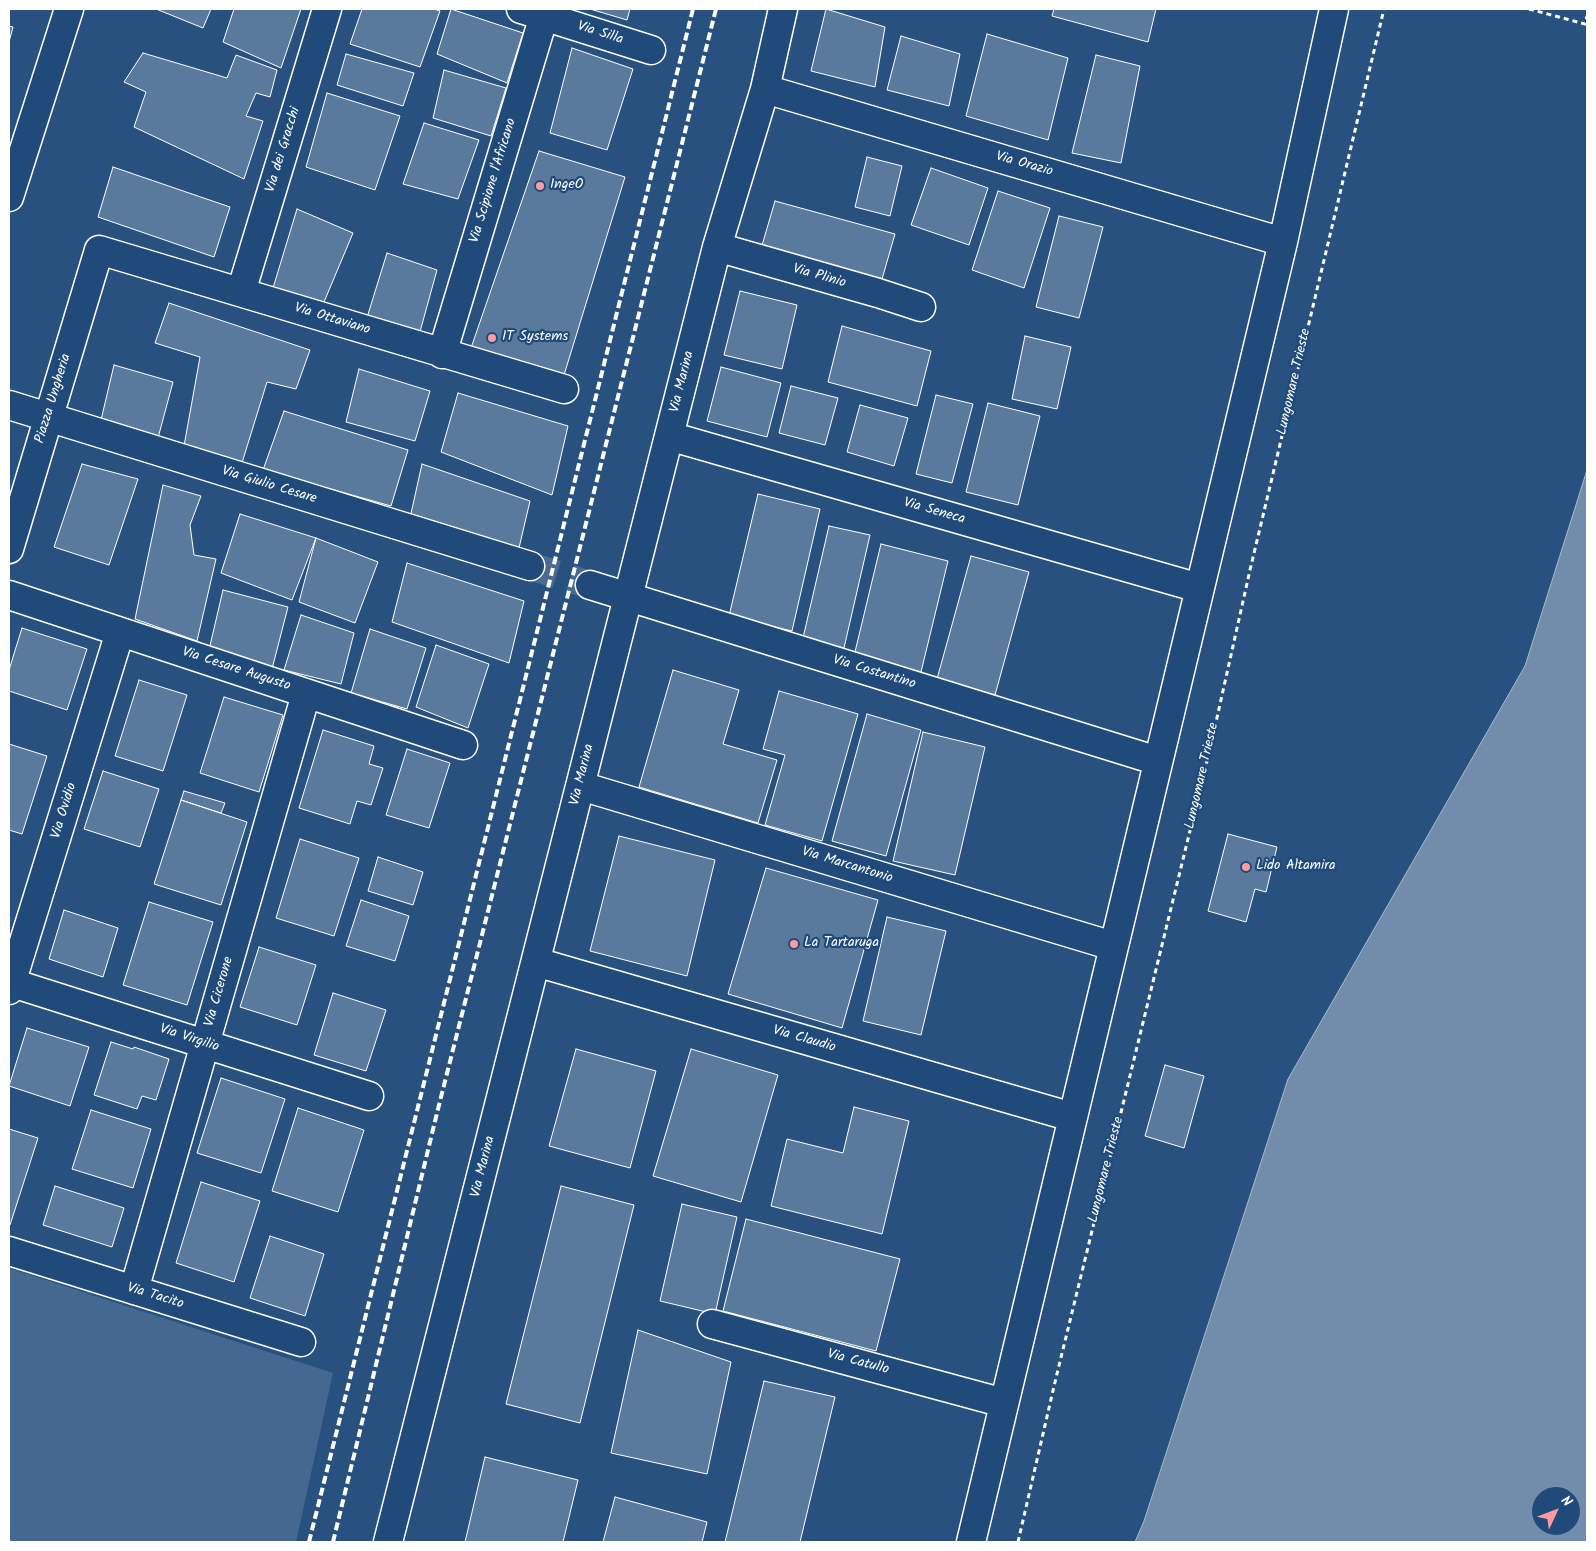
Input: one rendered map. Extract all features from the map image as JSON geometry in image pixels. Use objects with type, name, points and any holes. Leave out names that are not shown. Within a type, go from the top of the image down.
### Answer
[{"type":"street","points":[[9,197],[69,9]]},
{"type":"street","name":"Via dei Gracchi","points":[[241,292],[327,9]]},
{"type":"street","name":"Via Marina","points":[[388,1542],[718,247],[765,89],[783,9]]},
{"type":"street","points":[[971,1542],[1283,242],[1334,9]]},
{"type":"street","name":"Via Silla","points":[[537,11],[651,50]]},
{"type":"street","name":"Via Scipione l'Africano","points":[[442,354],[537,11]]},
{"type":"street","name":"Via Orazio","points":[[765,89],[1283,242]]},
{"type":"street","name":"Via Plinio","points":[[718,247],[878,293],[921,308]]},
{"type":"street","name":"Via Ottaviano","points":[[99,250],[564,389]]},
{"type":"street","name":"Piazza Ungheria","points":[[9,548],[99,250]]},
{"type":"street","name":"Via Giulio Cesare","points":[[9,405],[530,566]]},
{"type":"street","name":"Via Seneca","points":[[670,436],[1199,588]]},
{"type":"street","name":"Via Costantino","points":[[590,585],[1158,761]]},
{"type":"street","name":"Via Cesare Augusto","points":[[9,595],[463,746]]},
{"type":"street","name":"Via Ovidio","points":[[10,985],[120,632]]},
{"type":"street","name":"Via Cicerone","points":[[134,1290],[306,694]]},
{"type":"street","name":"Via Marcantonio","points":[[581,786],[1114,946]]},
{"type":"street","name":"Via Claudio","points":[[536,962],[1072,1117]]},
{"type":"street","name":"Via Virgilio","points":[[10,985],[369,1096]]},
{"type":"street","name":"Via Tacito","points":[[9,1251],[300,1342]]},
{"type":"street","name":"Via Catullo","points":[[712,1324],[1004,1403]]},
{"type":"path","name":"Lungomare Trieste","points":[[1018,1542],[1060,1362],[1210,750],[1255,551],[1384,9]]},
{"type":"path","points":[[1529,9],[1585,24],[1587,16]]},
{"type":"shaded area","points":[[1587,470],[1587,1542],[1135,1542],[1144,1521],[1288,1079],[1525,666]]},
{"type":"shaded area","points":[[9,1268],[333,1373],[296,1542],[9,1542]]},
{"type":"building","points":[[156,9],[211,9],[203,28]]},
{"type":"building","points":[[234,9],[301,9],[281,68],[223,42]]},
{"type":"building","points":[[362,9],[434,9],[440,11],[420,67],[350,44]]},
{"type":"building","points":[[451,9],[523,33],[507,83],[437,54]]},
{"type":"building","points":[[590,9],[630,9],[627,20]]},
{"type":"building","points":[[826,9],[885,27],[875,87],[811,71]]},
{"type":"building","points":[[1054,9],[1156,9],[1148,42],[1052,16]]},
{"type":"building","points":[[9,26],[13,27],[9,42]]},
{"type":"building","points":[[987,34],[1068,58],[1048,140],[966,116]]},
{"type":"building","points":[[901,36],[960,54],[949,106],[887,90]]},
{"type":"building","points":[[572,48],[633,69],[607,150],[550,133]]},
{"type":"building","points":[[143,53],[227,78],[236,55],[277,70],[270,97],[256,93],[246,116],[263,121],[244,179],[134,127],[146,92],[124,82]]},
{"type":"building","points":[[346,54],[414,73],[403,106],[337,85]]},
{"type":"building","points":[[1096,55],[1140,66],[1121,163],[1072,153]]},
{"type":"building","points":[[444,70],[506,88],[491,136],[433,118]]},
{"type":"building","points":[[327,93],[400,116],[375,190],[306,167]]},
{"type":"building","points":[[424,123],[479,140],[458,199],[403,184]]},
{"type":"building","points":[[539,151],[625,177],[564,375],[471,348]]},
{"type":"building","points":[[867,157],[902,166],[890,216],[855,207]]},
{"type":"building","points":[[113,167],[230,207],[214,257],[98,217]]},
{"type":"building","points":[[931,168],[988,188],[969,245],[911,225]]},
{"type":"building","points":[[998,191],[1050,208],[1024,288],[972,270]]},
{"type":"building","points":[[775,201],[895,234],[878,293],[758,259]]},
{"type":"building","points":[[297,209],[353,233],[324,302],[273,288]]},
{"type":"building","points":[[1059,216],[1103,227],[1079,318],[1036,307]]},
{"type":"building","points":[[387,253],[437,270],[418,339],[365,324]]},
{"type":"building","points":[[740,291],[797,305],[782,369],[724,355]]},
{"type":"building","points":[[169,303],[310,350],[296,389],[267,382],[241,466],[184,446],[200,357],[155,343]]},
{"type":"building","points":[[842,326],[931,351],[917,406],[828,382]]},
{"type":"building","points":[[1025,336],[1071,347],[1057,409],[1012,399]]},
{"type":"building","points":[[114,365],[173,382],[158,438],[101,420]]},
{"type":"building","points":[[721,367],[781,383],[767,437],[707,421]]},
{"type":"building","points":[[359,369],[430,391],[415,441],[346,422]]},
{"type":"building","points":[[791,386],[838,398],[825,445],[779,433]]},
{"type":"building","points":[[458,393],[568,426],[552,495],[441,452]]},
{"type":"building","points":[[936,395],[973,404],[952,483],[916,474]]},
{"type":"building","points":[[988,403],[1040,416],[1018,505],[966,492]]},
{"type":"building","points":[[860,405],[908,418],[894,466],[847,452]]},
{"type":"building","points":[[284,411],[408,450],[391,506],[263,470]]},
{"type":"building","points":[[82,464],[138,479],[109,565],[54,547]]},
{"type":"building","points":[[422,464],[530,501],[519,548],[410,518]]},
{"type":"building","points":[[163,485],[201,496],[190,525],[194,555],[216,559],[197,641],[135,619]]},
{"type":"building","points":[[758,494],[820,509],[792,631],[729,616]]},
{"type":"building","points":[[240,514],[316,538],[292,600],[221,573]]},
{"type":"building","points":[[829,526],[870,535],[844,648],[803,638]]},
{"type":"building","points":[[316,538],[378,562],[355,623],[299,602]]},
{"type":"building","points":[[881,544],[948,561],[921,672],[854,656]]},
{"type":"building","points":[[971,556],[1029,572],[995,695],[937,679]]},
{"type":"building","points":[[407,563],[524,601],[509,663],[392,622]]},
{"type":"building","points":[[223,590],[288,607],[272,669],[209,650]]},
{"type":"building","points":[[301,615],[354,633],[341,684],[284,670]]},
{"type":"building","points":[[22,628],[87,649],[67,710],[9,691],[9,670]]},
{"type":"building","points":[[370,629],[426,648],[407,709],[351,693]]},
{"type":"building","points":[[436,645],[489,664],[468,728],[416,707]]},
{"type":"building","points":[[673,670],[739,690],[723,744],[777,760],[758,823],[639,787]]},
{"type":"building","points":[[139,680],[187,695],[163,771],[115,756]]},
{"type":"building","points":[[779,691],[858,714],[822,841],[765,825],[785,755],[763,749]]},
{"type":"building","points":[[224,697],[283,715],[259,792],[200,773]]},
{"type":"building","points":[[867,714],[921,730],[886,856],[832,841]]},
{"type":"building","points":[[323,730],[374,746],[369,764],[383,768],[371,805],[357,801],[350,824],[299,808]]},
{"type":"building","points":[[923,732],[985,747],[955,875],[893,861]]},
{"type":"building","points":[[9,744],[47,756],[22,834],[9,830]]},
{"type":"building","points":[[407,749],[450,763],[429,828],[386,815]]},
{"type":"building","points":[[103,771],[159,789],[140,847],[84,829]]},
{"type":"building","points":[[184,791],[225,803],[221,813],[181,800]]},
{"type":"building","points":[[181,800],[247,822],[221,905],[154,884]]},
{"type":"building","points":[[1228,834],[1277,847],[1266,892],[1255,889],[1246,922],[1208,911]]},
{"type":"building","points":[[619,836],[715,860],[687,976],[590,951]]},
{"type":"building","points":[[300,839],[359,858],[334,936],[276,918]]},
{"type":"building","points":[[378,857],[423,872],[413,905],[368,891]]},
{"type":"building","points":[[766,868],[878,900],[842,1028],[728,994]]},
{"type":"building","points":[[361,900],[409,916],[395,961],[346,946]]},
{"type":"building","points":[[149,902],[213,922],[187,1005],[123,985]]},
{"type":"building","points":[[64,910],[118,928],[103,977],[49,959]]},
{"type":"building","points":[[887,917],[946,931],[921,1035],[863,1021]]},
{"type":"building","points":[[259,947],[316,965],[297,1025],[240,1007]]},
{"type":"building","points":[[333,993],[386,1010],[366,1071],[314,1055]]},
{"type":"building","points":[[27,1028],[89,1047],[70,1106],[9,1086]]},
{"type":"building","points":[[111,1042],[133,1049],[134,1047],[169,1059],[156,1100],[142,1096],[137,1109],[94,1095]]},
{"type":"building","points":[[576,1049],[656,1071],[630,1168],[549,1146]]},
{"type":"building","points":[[691,1049],[778,1075],[741,1202],[653,1176]]},
{"type":"building","points":[[1165,1065],[1204,1076],[1184,1148],[1145,1136]]},
{"type":"building","points":[[221,1078],[285,1099],[261,1173],[197,1153]]},
{"type":"building","points":[[854,1107],[909,1121],[882,1234],[771,1206],[787,1139],[843,1153]]},
{"type":"building","points":[[298,1108],[364,1130],[338,1212],[272,1191]]},
{"type":"building","points":[[91,1110],[151,1129],[133,1188],[72,1169]]},
{"type":"building","points":[[9,1129],[38,1138],[10,1225],[9,1225]]},
{"type":"building","points":[[201,1182],[260,1201],[234,1282],[176,1263]]},
{"type":"building","points":[[55,1186],[124,1208],[112,1247],[43,1225]]},
{"type":"building","points":[[561,1186],[634,1205],[580,1423],[506,1404]]},
{"type":"building","points":[[682,1204],[737,1217],[715,1314],[660,1301]]},
{"type":"building","points":[[746,1219],[900,1259],[876,1351],[723,1311]]},
{"type":"building","points":[[270,1236],[324,1254],[305,1316],[250,1298]]},
{"type":"building","points":[[638,1330],[731,1362],[707,1474],[611,1453]]},
{"type":"building","points":[[764,1381],[835,1397],[800,1542],[725,1542]]},
{"type":"building","points":[[485,1457],[578,1480],[563,1542],[465,1542]]},
{"type":"building","points":[[615,1497],[707,1522],[702,1542],[603,1542]]},
{"type":"tunnel","points":[[530,566],[590,585]]},
{"type":"railway","points":[[309,1542],[693,9]]},
{"type":"railway","points":[[333,1542],[437,1113],[716,9]]},
{"type":"place","name":"IngeO","points":[[540,186]]},
{"type":"place","name":"IT Systems","points":[[492,338]]},
{"type":"place","name":"Lido Altamira","points":[[1246,867]]},
{"type":"place","name":"La Tartaruga","points":[[794,944]]}]
